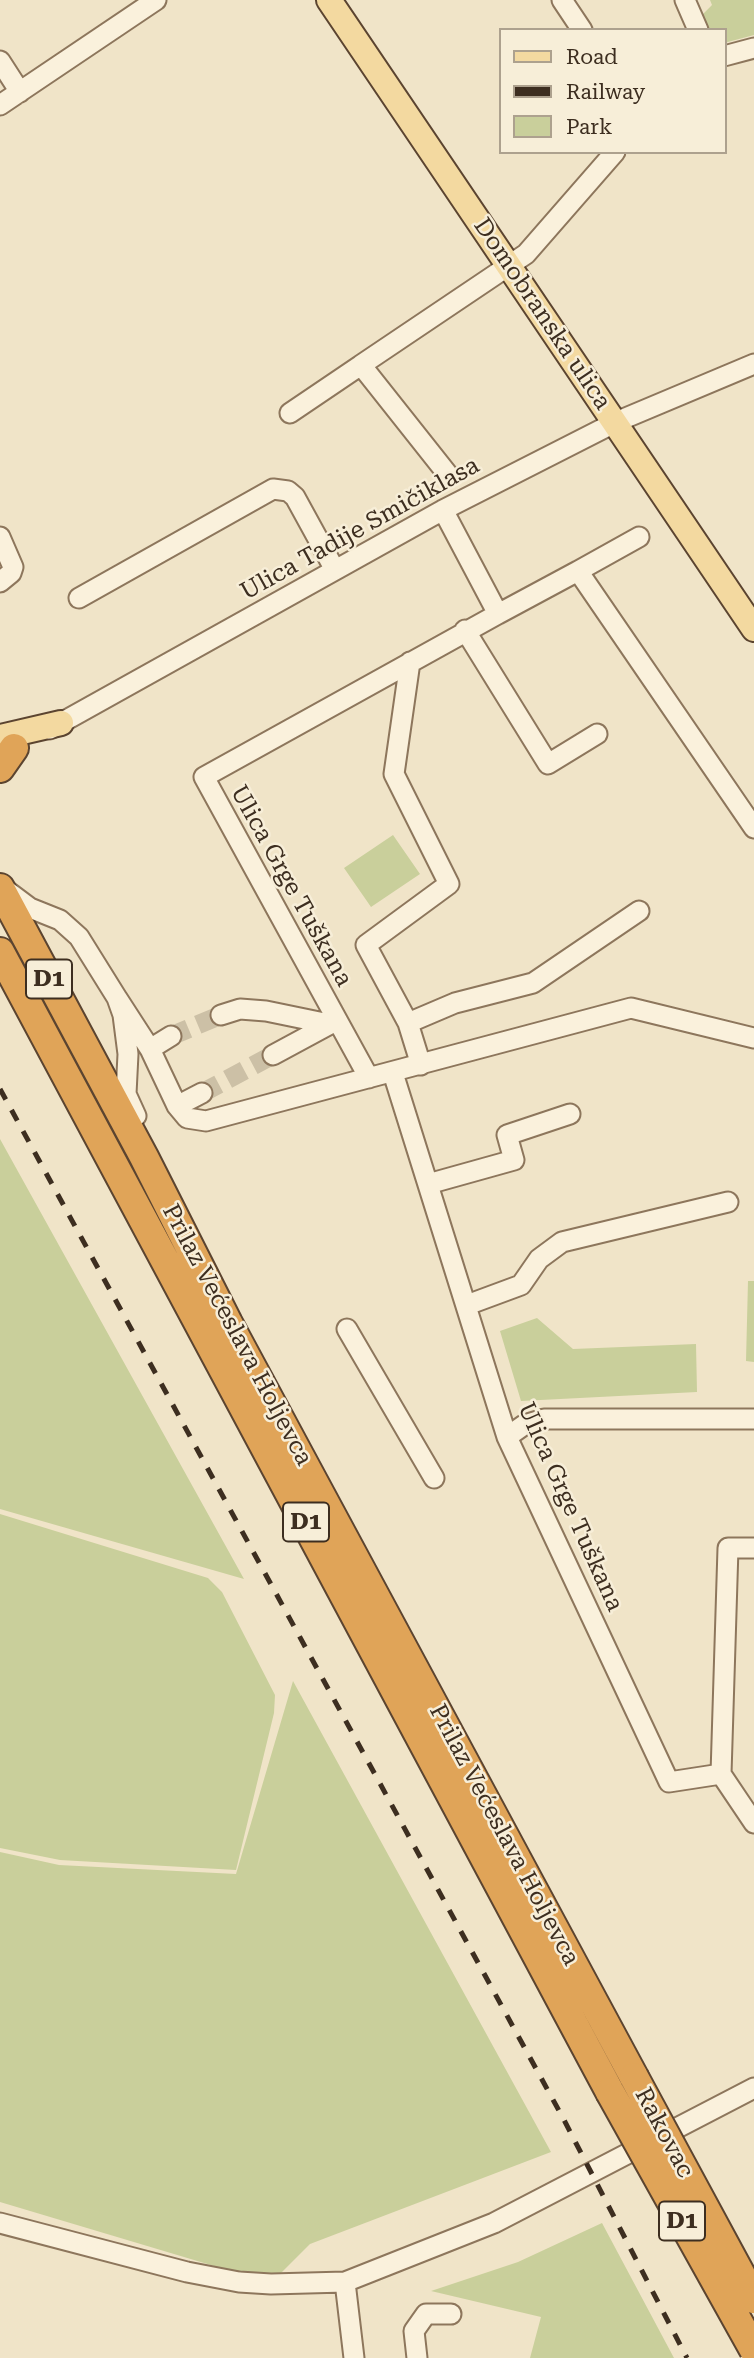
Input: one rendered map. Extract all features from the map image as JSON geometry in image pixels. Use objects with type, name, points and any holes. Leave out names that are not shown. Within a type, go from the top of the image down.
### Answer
[{"type":"highway","name":"Prilaz Većeslava Holjevca","points":[[0,886],[144,1157],[228,1323],[634,2077]]},
{"type":"highway","name":"Prilaz Većeslava Holjevca","points":[[0,952],[610,2092]]},
{"type":"highway","name":"Rakovac","points":[[634,2077],[754,2300]]},
{"type":"highway","name":"Rakovac","points":[[610,2092],[754,2350]]},
{"type":"main road","name":"Domobranska ulica","points":[[328,0],[754,629]]},
{"type":"main road","points":[[4,752],[61,723]]},
{"type":"street","points":[[0,105],[156,0]]},
{"type":"street","points":[[562,0],[581,28]]},
{"type":"street","points":[[685,0],[697,28]]},
{"type":"street","points":[[726,55],[754,48]]},
{"type":"street","points":[[0,61],[20,92]]},
{"type":"street","points":[[290,413],[526,254],[613,154]]},
{"type":"street","points":[[361,365],[449,477]]},
{"type":"street","name":"Ulica Tadije Smičiklasa","points":[[61,723],[443,510],[616,422],[754,366]]},
{"type":"street","points":[[79,598],[274,489],[288,491],[295,497],[335,570]]},
{"type":"street","points":[[443,510],[498,614]]},
{"type":"street","points":[[0,537],[13,567],[11,573],[0,582]]},
{"type":"street","name":"Ulica Grge Tuškana","points":[[369,1079],[333,1022],[204,778],[465,630],[639,537]]},
{"type":"street","points":[[578,571],[754,828]]},
{"type":"street","points":[[465,630],[548,764],[597,734]]},
{"type":"street","name":"Ulica Grge Tuškana","points":[[410,662],[394,774],[449,884],[366,945],[408,1023],[421,1065]]},
{"type":"street","points":[[0,886],[21,903],[60,920],[79,937],[149,1049],[177,1106],[187,1118],[218,1120],[631,1008],[754,1038]]},
{"type":"street","points":[[408,1023],[455,1003],[533,983],[639,911]]},
{"type":"street","points":[[117,998],[123,1014],[128,1054],[126,1094],[141,1125],[144,1157]]},
{"type":"street","points":[[220,1015],[240,1009],[333,1022]]},
{"type":"street","points":[[273,1055],[333,1022]]},
{"type":"street","points":[[149,1049],[171,1036]]},
{"type":"street","name":"Ulica Grge Tuškana","points":[[393,1073],[507,1437],[669,1782],[721,1774]]},
{"type":"street","points":[[177,1106],[202,1093]]},
{"type":"street","points":[[428,1184],[514,1160],[507,1135],[570,1114]]},
{"type":"street","points":[[467,1305],[521,1284],[539,1259],[562,1242],[728,1202]]},
{"type":"street","points":[[347,1329],[434,1478]]},
{"type":"street","points":[[507,1437],[524,1425],[544,1419],[754,1419]]},
{"type":"street","points":[[754,1548],[728,1548],[721,1774],[754,1823]]},
{"type":"street","points":[[0,2223],[187,2272],[239,2282],[345,2282],[494,2223],[754,2088]]},
{"type":"street","points":[[345,2282],[354,2358]]},
{"type":"street","points":[[417,2358],[414,2331],[426,2314],[451,2314]]},
{"type":"green space","points":[[710,0],[754,0],[754,35],[726,42],[726,28],[706,28],[701,16],[712,5]]},
{"type":"green space","points":[[393,835],[420,874],[371,907],[344,868]]},
{"type":"green space","points":[[0,1139],[244,1579],[0,1509]]},
{"type":"green space","points":[[748,1281],[754,1281],[754,1362],[746,1361]]},
{"type":"green space","points":[[537,1318],[573,1349],[696,1344],[697,1392],[521,1401],[500,1331]]},
{"type":"green space","points":[[0,1514],[208,1578],[222,1592],[275,1695],[274,1713],[236,1870],[60,1860],[0,1848]]},
{"type":"green space","points":[[293,1681],[551,2152],[310,2244],[271,2283],[0,2202],[0,1852],[59,1865],[236,1874]]},
{"type":"green space","points":[[602,2223],[674,2358],[530,2358],[541,2317],[431,2291],[518,2262]]},
{"type":"tunnel","points":[[171,1036],[221,1015]]},
{"type":"tunnel","points":[[202,1093],[273,1055]]},
{"type":"railway","points":[[0,1089],[563,2118],[687,2358]]}]
